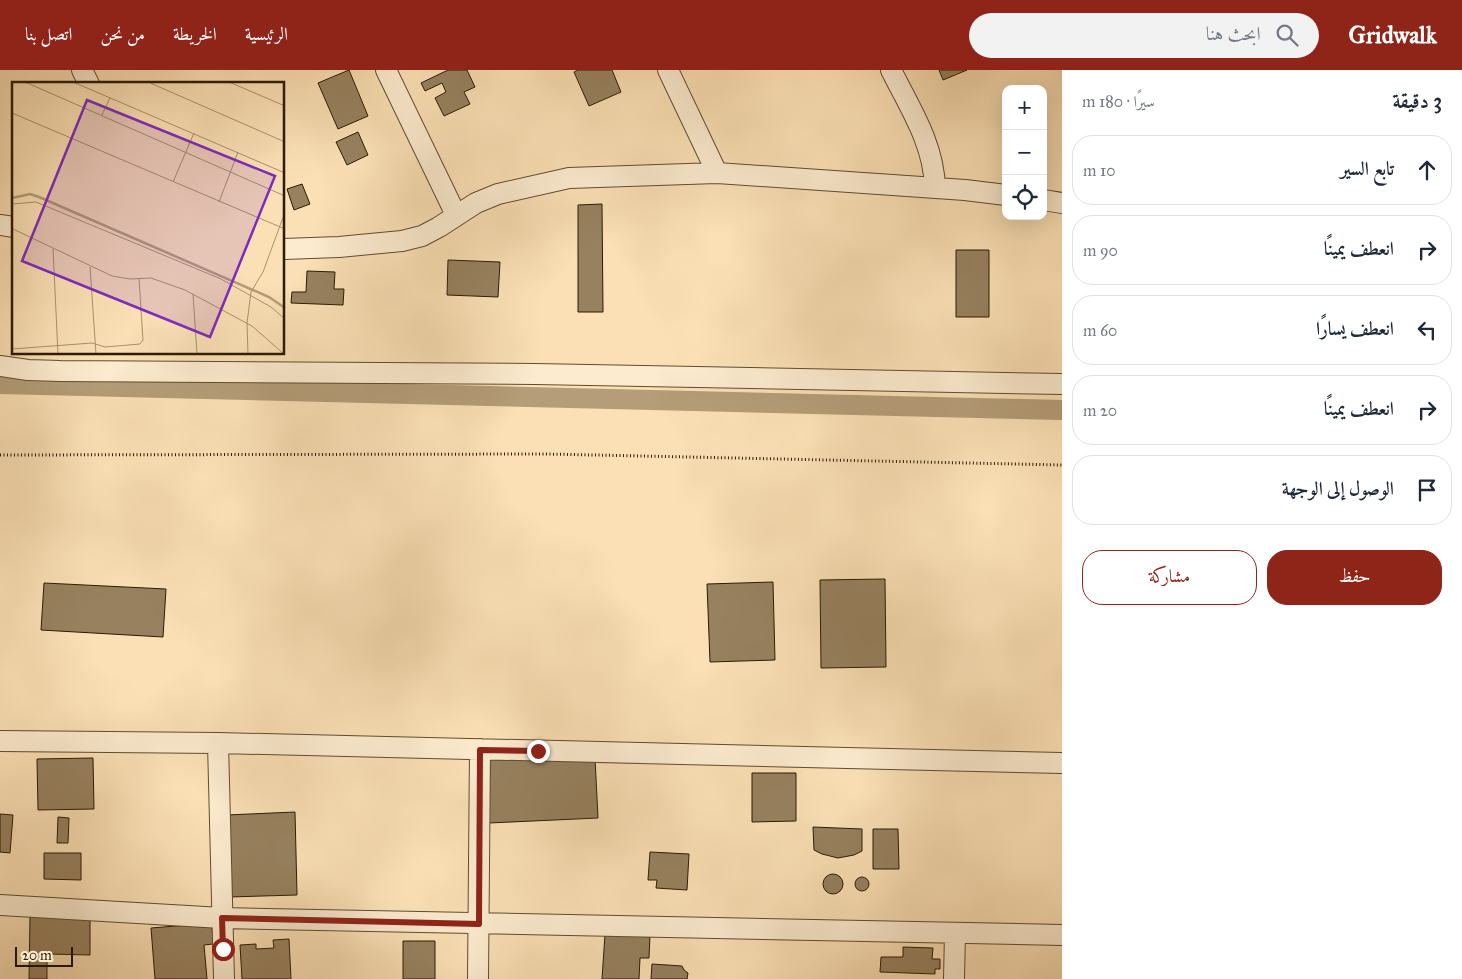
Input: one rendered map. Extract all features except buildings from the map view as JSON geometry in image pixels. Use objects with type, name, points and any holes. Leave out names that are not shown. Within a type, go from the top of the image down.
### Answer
[{"type":"street","points":[[82,70],[88,82]]},
{"type":"street","points":[[386,70],[456,215]]},
{"type":"street","points":[[668,70],[717,173]]},
{"type":"street","points":[[891,70],[929,148],[935,188]]},
{"type":"street","points":[[285,249],[339,248],[402,242],[422,236],[476,203],[498,194],[568,178],[717,173],[935,188],[1002,195]]},
{"type":"street","points":[[1047,201],[1062,203]]},
{"type":"street","points":[[0,366],[28,370],[60,371],[545,374],[1062,384]]},
{"type":"street","points":[[0,741],[218,743],[1062,763]]},
{"type":"street","points":[[218,743],[224,979]]},
{"type":"street","points":[[478,979],[480,750]]},
{"type":"street","points":[[0,905],[222,918],[1062,935]]},
{"type":"street","points":[[954,979],[955,933]]},
{"type":"path","points":[[0,455],[547,454],[1062,465]]},
{"type":"waterway","points":[[0,384],[1062,410]]},
{"type":"route","points":[[223,949],[222,918],[479,924],[480,750],[538,751]]}]
